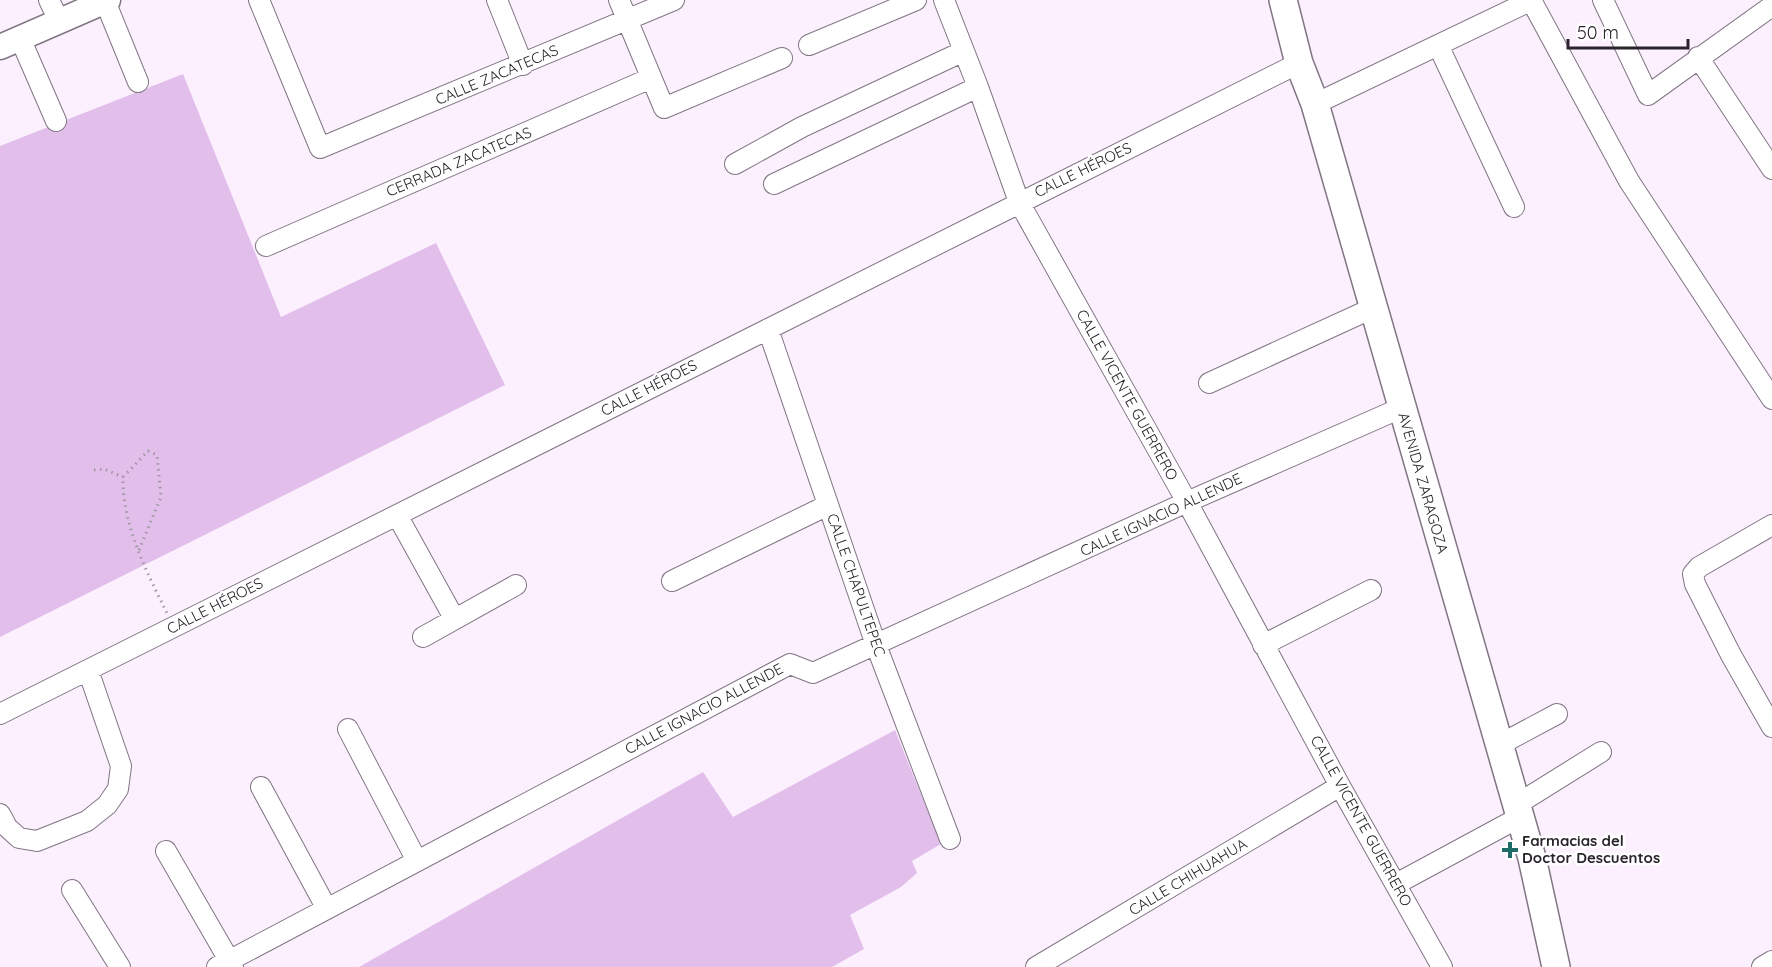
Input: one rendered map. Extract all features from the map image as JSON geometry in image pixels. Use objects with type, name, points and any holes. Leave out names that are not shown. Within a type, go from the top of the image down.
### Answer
[{"type":"main road","name":"AVENIDA ZARAGOZA","points":[[1283,0],[1299,63],[1315,104],[1532,858],[1556,967]]},
{"type":"street","name":"CALLE ZACATECAS","points":[[259,0],[320,148],[674,0]]},
{"type":"street","points":[[497,0],[523,65]]},
{"type":"street","points":[[619,0],[664,108],[782,58]]},
{"type":"street","points":[[809,45],[916,0]]},
{"type":"street","name":"CALLE VICENTE GUERRERO","points":[[944,0],[1019,202],[1187,502],[1340,786],[1442,967]]},
{"type":"street","points":[[1315,104],[1438,45],[1493,8],[1531,0],[1629,181],[1772,399]]},
{"type":"street","points":[[56,122],[10,42],[54,11],[107,1],[138,82]]},
{"type":"street","points":[[1611,3],[1648,95],[1772,6]]},
{"type":"street","points":[[1438,45],[1514,207]]},
{"type":"street","points":[[735,164],[802,127],[964,51]]},
{"type":"street","points":[[1698,57],[1772,169]]},
{"type":"street","name":"CALLE HÉROES","points":[[0,714],[1299,63]]},
{"type":"street","name":"CERRADA ZACATECAS","points":[[266,246],[651,78]]},
{"type":"street","points":[[774,184],[978,87]]},
{"type":"street","points":[[1209,383],[1373,308]]},
{"type":"street","name":"CALLE CHAPULTEPEC","points":[[768,329],[876,645],[951,839]]},
{"type":"street","name":"CALLE IGNACIO ALLENDE","points":[[227,965],[327,909],[790,664],[813,674],[1187,502],[1401,408]]},
{"type":"street","points":[[672,581],[828,505]]},
{"type":"street","points":[[397,515],[454,618]]},
{"type":"street","points":[[1772,525],[1699,567],[1693,574],[1695,584],[1731,655],[1772,727]]},
{"type":"street","points":[[423,637],[516,585]]},
{"type":"street","points":[[1263,645],[1371,590]]},
{"type":"street","points":[[0,813],[8,827],[20,838],[37,841],[87,821],[107,805],[118,789],[121,766],[88,670]]},
{"type":"street","points":[[1499,745],[1557,714]]},
{"type":"street","points":[[348,729],[417,861]]},
{"type":"street","points":[[1395,884],[1518,811],[1601,752]]},
{"type":"street","name":"CALLE CHIHUAHUA","points":[[1036,967],[1340,786]]},
{"type":"street","points":[[261,787],[327,909]]},
{"type":"street","points":[[166,851],[227,965]]},
{"type":"street","points":[[72,890],[120,967]]},
{"type":"street","points":[[1762,967],[1772,962]]},
{"type":"path","points":[[139,550],[161,497],[157,455],[148,451],[123,477],[123,498],[139,550],[174,626]]},
{"type":"path","points":[[94,470],[104,469],[123,477]]},
{"type":"shaded area","points":[[183,74],[281,317],[436,243],[505,385],[0,637],[0,146]]},
{"type":"shaded area","points":[[895,730],[941,844],[912,861],[917,873],[901,887],[850,915],[864,949],[832,967],[359,967],[703,772],[733,817]]},
{"type":"place","name":"Farmacias del Doctor Descuentos","points":[[1510,850]]}]
